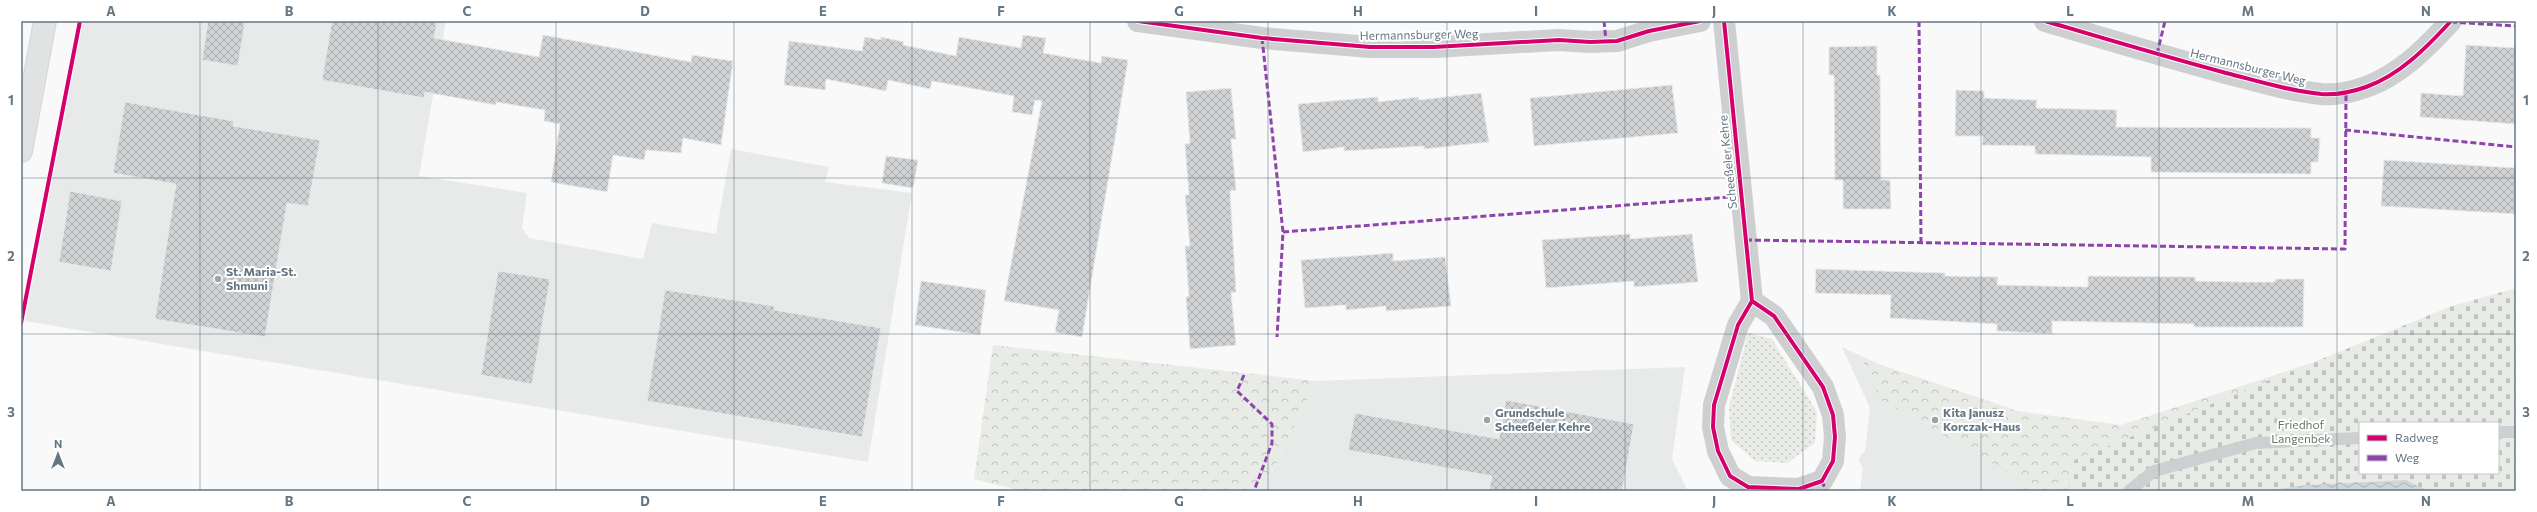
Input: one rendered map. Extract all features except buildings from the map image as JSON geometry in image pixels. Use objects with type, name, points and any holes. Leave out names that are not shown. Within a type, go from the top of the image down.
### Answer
[{"type":"main road","points":[[21,151],[45,21]]},
{"type":"street","name":"Hermannsburger Weg","points":[[1149,22],[1269,39],[1378,47],[1434,47],[1559,40],[1590,42],[1617,41],[1649,31],[1700,21]]},
{"type":"street","name":"Scheeßeler Kehre","points":[[1724,21],[1752,301]]},
{"type":"street","name":"Hermannsburger Weg","points":[[2045,21],[2238,76],[2290,89],[2322,94],[2352,91],[2387,78],[2402,68],[2451,21]]},
{"type":"street","points":[[1752,301],[1774,316],[1823,387],[1833,415],[1835,437],[1833,461],[1822,481],[1799,489],[1748,487],[1730,476],[1718,451],[1713,427],[1714,405],[1738,325],[1752,301]]},
{"type":"lane","points":[[2499,432],[2516,432]]},
{"type":"lane","points":[[2129,491],[2154,471],[2256,443],[2359,438]]},
{"type":"shaded area","points":[[83,21],[446,21],[419,176],[527,193],[522,228],[529,238],[643,259],[652,223],[716,234],[731,149],[829,167],[825,182],[912,193],[868,462],[25,321]]},
{"type":"shaded area","name":"Kita Janusz Korczak-Haus","points":[[1842,347],[2052,445],[2045,491],[1860,491],[1863,468],[1858,459],[1865,451],[1870,408]]},
{"type":"shaded area","name":"Grundschule Scheeßeler Kehre","points":[[1685,367],[1672,459],[1688,491],[1263,491],[1316,381]]},
{"type":"green space","name":"Friedhof Langenbek","points":[[2516,288],[2516,491],[2069,491],[2072,461],[2449,307]]},
{"type":"green space","points":[[1748,333],[1772,339],[1817,412],[1815,443],[1787,463],[1755,461],[1731,440],[1729,407]]},
{"type":"green space","points":[[2379,341],[2098,491],[2019,491],[2020,479],[1881,400],[1861,358],[2018,411],[2121,425]]},
{"type":"green space","points":[[993,345],[1316,381],[1263,491],[1022,491],[974,479]]},
{"type":"water","points":[[2406,480],[2429,491],[2264,491],[2308,485]]},
{"type":"marked path","points":[[1604,21],[1606,41]]},
{"type":"marked path","points":[[1919,21],[1921,243]]},
{"type":"marked path","points":[[2157,54],[2165,21]]},
{"type":"marked path","points":[[2451,22],[2516,26]]},
{"type":"marked path","points":[[1262,38],[1283,232],[1277,337]]},
{"type":"marked path","points":[[1746,240],[2345,249],[2346,92]]},
{"type":"marked path","points":[[2345,130],[2516,147]]},
{"type":"marked path","points":[[1283,232],[1742,196]]},
{"type":"marked path","points":[[1244,375],[1237,391],[1272,424],[1272,443],[1254,491]]},
{"type":"marked path","points":[[1822,481],[1826,491]]},
{"type":"cycle path","points":[[21,323],[80,21]]},
{"type":"cycle path","points":[[1138,21],[1262,38],[1370,47],[1434,47],[1559,40],[1590,42],[1617,41],[1649,31],[1700,21]]},
{"type":"cycle path","points":[[1724,21],[1752,301],[1738,325],[1714,405],[1713,427],[1718,451],[1730,476],[1748,487],[1799,489],[1822,481],[1833,461],[1835,437],[1833,415],[1823,387],[1774,316],[1752,301]]},
{"type":"cycle path","points":[[2045,21],[2181,61],[2297,91],[2321,94],[2344,93],[2361,89],[2378,82],[2402,68],[2423,50],[2451,21]]},
{"type":"place","name":"St. Maria-St. Shmuni","points":[[218,279]]},
{"type":"place","name":"Grundschule Scheeßeler Kehre","points":[[1487,420]]},
{"type":"place","name":"Kita Janusz Korczak-Haus","points":[[1935,420]]}]
